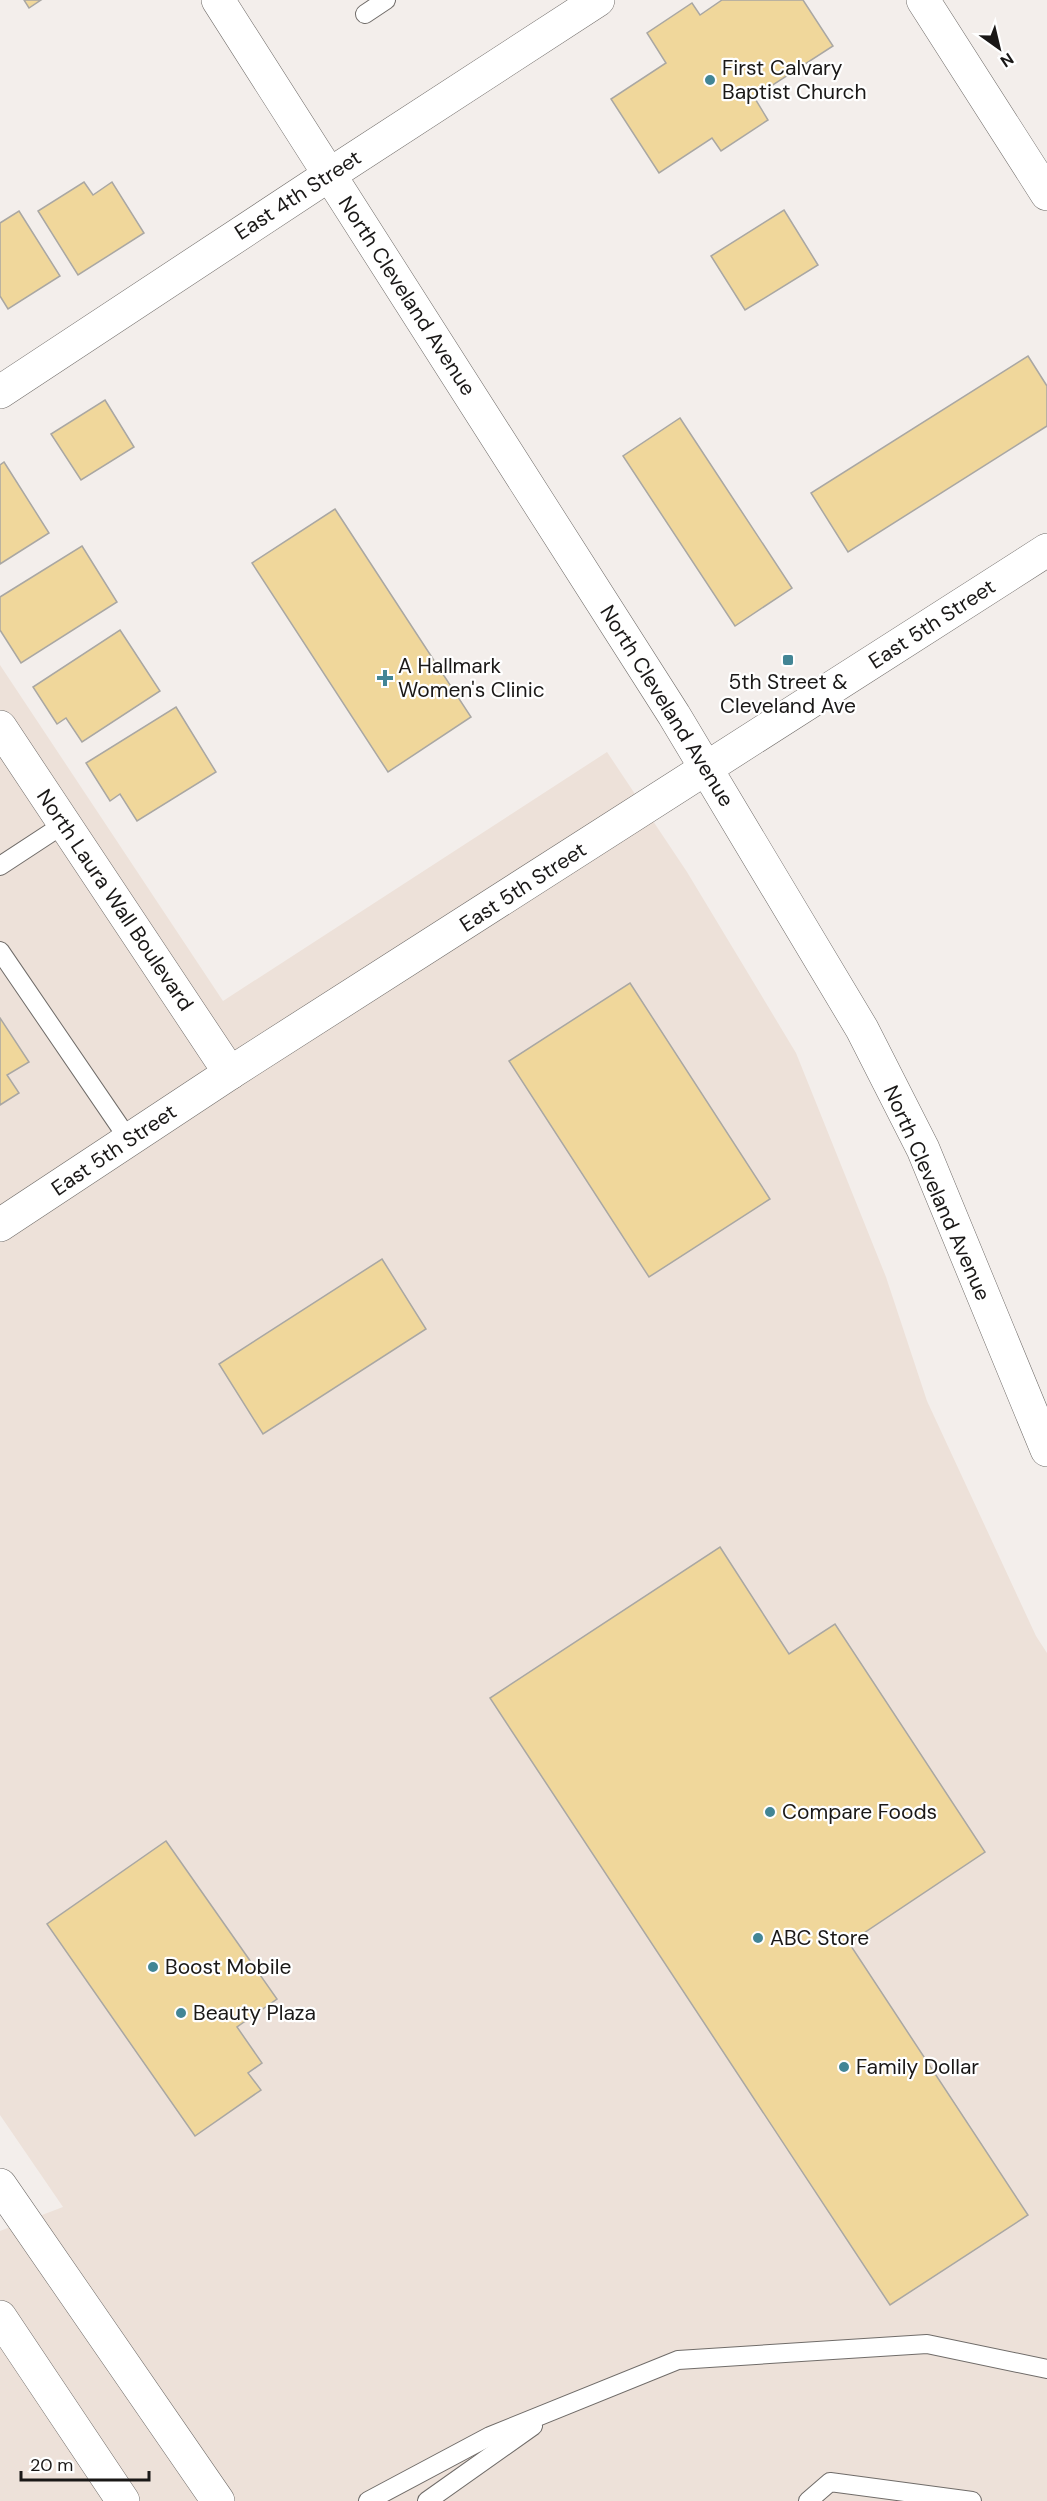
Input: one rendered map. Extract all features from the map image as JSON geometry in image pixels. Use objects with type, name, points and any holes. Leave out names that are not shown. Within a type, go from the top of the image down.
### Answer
[{"type":"street","name":"North Cleveland Avenue","points":[[218,0],[708,769],[862,1029],[923,1149],[1047,1450]]},
{"type":"street","name":"East 4th Street","points":[[0,392],[598,0]]},
{"type":"street","points":[[923,0],[1047,194]]},
{"type":"street","name":"East 5th Street","points":[[0,1225],[230,1073],[1047,550]]},
{"type":"street","name":"North Laura Wall Boulevard","points":[[0,727],[230,1073]]},
{"type":"street","points":[[0,2185],[218,2501]]},
{"type":"street","points":[[0,2316],[123,2501]]},
{"type":"lane","points":[[365,14],[386,0]]},
{"type":"lane","points":[[0,866],[64,824]]},
{"type":"lane","points":[[0,951],[129,1140]]},
{"type":"lane","points":[[368,2501],[490,2436],[678,2360],[927,2344],[1047,2369]]},
{"type":"lane","points":[[427,2501],[561,2406]]},
{"type":"lane","points":[[808,2501],[830,2482],[972,2501]]},
{"type":"shaded area","points":[[0,665],[223,1001],[607,752],[687,872],[796,1053],[886,1277],[927,1401],[1036,1636],[1047,1653],[1047,2501],[0,2501],[0,2231],[63,2207],[0,2115]]},
{"type":"building","points":[[24,0],[41,0],[29,8]]},
{"type":"building","name":"First Calvary Baptist Church","points":[[722,0],[803,0],[833,46],[754,97],[768,120],[721,151],[712,138],[659,173],[611,99],[666,63],[647,33],[692,3],[700,15]]},
{"type":"building","points":[[84,182],[93,195],[112,182],[144,233],[78,275],[38,211]]},
{"type":"building","points":[[784,210],[818,265],[745,310],[711,256]]},
{"type":"building","points":[[19,211],[60,276],[8,309],[0,296],[0,223]]},
{"type":"building","points":[[1028,356],[1047,386],[1047,426],[848,552],[811,493]]},
{"type":"building","points":[[105,400],[134,447],[81,480],[51,434]]},
{"type":"building","points":[[680,418],[792,588],[735,626],[623,456]]},
{"type":"building","points":[[4,462],[49,533],[0,564],[0,465]]},
{"type":"building","points":[[335,509],[471,717],[388,772],[252,563]]},
{"type":"building","points":[[82,546],[117,602],[21,663],[0,630],[0,597]]},
{"type":"building","points":[[120,630],[160,691],[82,742],[66,718],[57,724],[33,687]]},
{"type":"building","points":[[176,707],[216,772],[137,821],[120,794],[110,801],[86,763]]},
{"type":"building","points":[[630,983],[770,1199],[649,1277],[509,1061]]},
{"type":"building","points":[[0,1018],[29,1062],[7,1075],[19,1093],[0,1105]]},
{"type":"building","points":[[382,1259],[426,1329],[263,1434],[219,1364]]},
{"type":"building","points":[[720,1547],[789,1654],[835,1624],[985,1852],[849,1943],[1028,2215],[890,2305],[490,1698]]},
{"type":"building","points":[[166,1841],[277,1999],[237,2027],[262,2063],[248,2073],[261,2090],[195,2136],[47,1924]]},
{"type":"place","name":"First Calvary Baptist Church","points":[[710,80]]},
{"type":"place","name":"5th Street & Cleveland Ave","points":[[788,660]]},
{"type":"place","name":"A Hallmark Women's Clinic","points":[[385,678]]},
{"type":"place","name":"Compare Foods","points":[[770,1812]]},
{"type":"place","name":"ABC Store","points":[[758,1938]]},
{"type":"place","name":"Boost Mobile","points":[[153,1967]]},
{"type":"place","name":"Beauty Plaza","points":[[181,2013]]},
{"type":"place","name":"Family Dollar","points":[[844,2067]]}]
